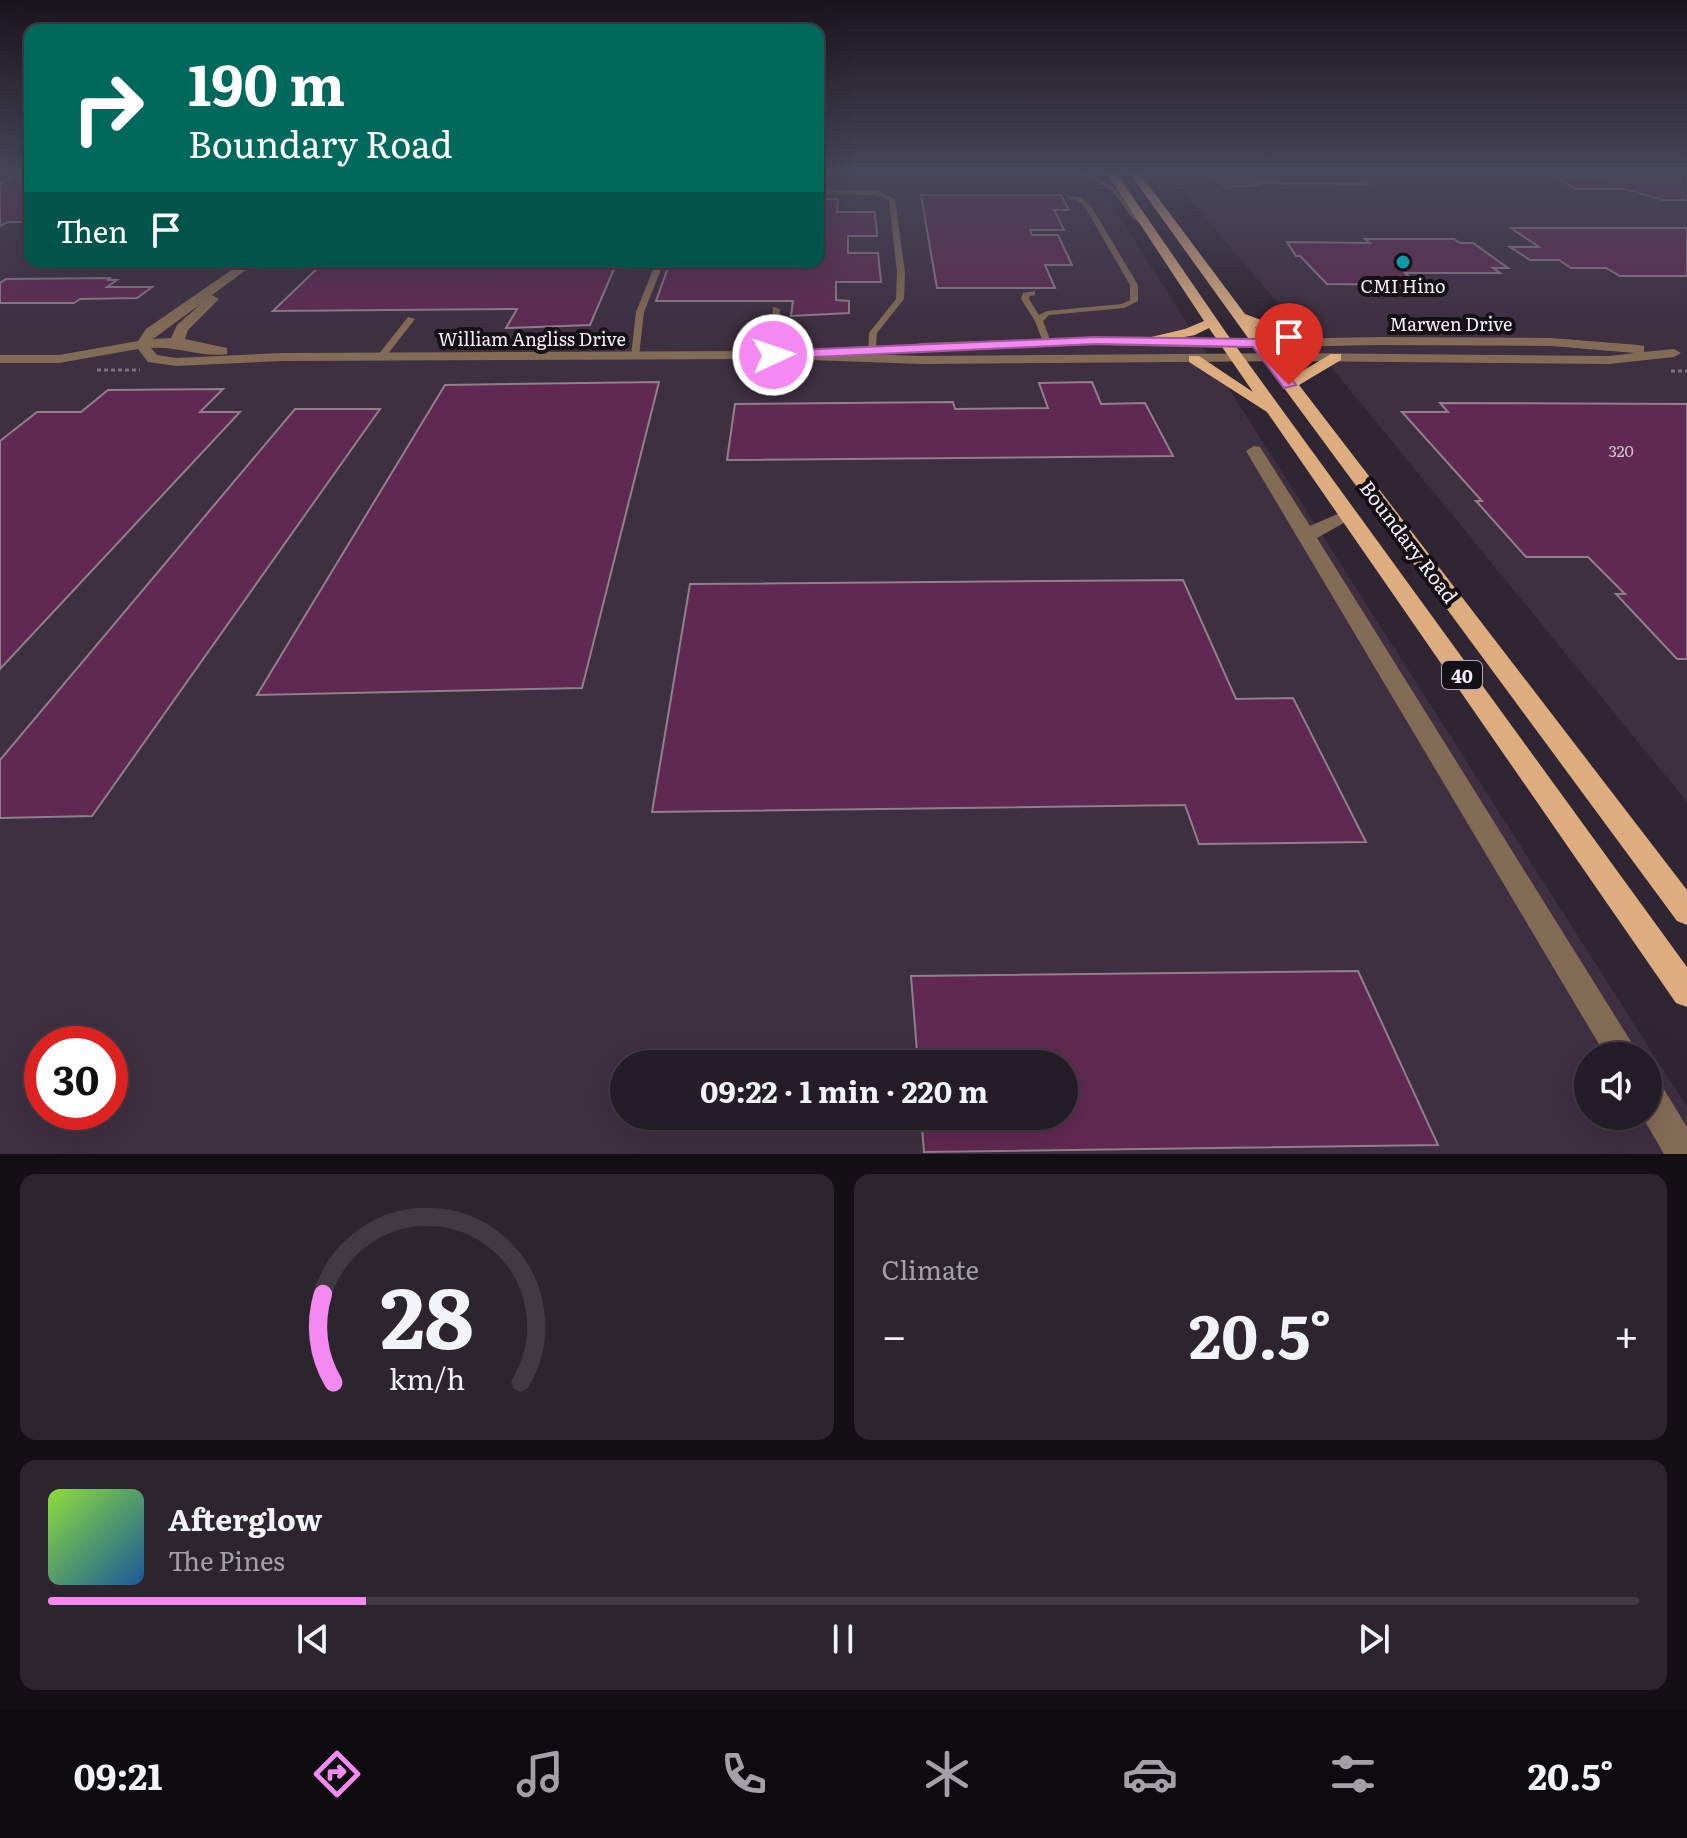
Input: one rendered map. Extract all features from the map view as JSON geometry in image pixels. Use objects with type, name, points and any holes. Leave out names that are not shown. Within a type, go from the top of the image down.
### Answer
[{"type":"main road","name":"Boundary Road","points":[[1146,225],[1273,410],[1687,992]]},
{"type":"main road","name":"Boundary Road","points":[[1173,225],[1289,385],[1393,517],[1687,912]]},
{"type":"main road","points":[[1239,316],[1308,342]]},
{"type":"main road","points":[[1152,341],[1190,332],[1212,322]]},
{"type":"main road","points":[[1289,385],[1336,357]]},
{"type":"main road","points":[[1194,359],[1222,374],[1252,400],[1273,410]]},
{"type":"street","points":[[144,349],[164,321],[244,268]]},
{"type":"street","points":[[144,349],[177,342],[182,328],[231,278]]},
{"type":"street","name":"William Angliss Drive","points":[[871,354],[1047,342],[1152,341],[1233,351],[1263,350]]},
{"type":"street","name":"William Angliss Drive","points":[[177,342],[197,349],[282,357]]},
{"type":"street","points":[[1047,342],[1056,360]]},
{"type":"street","name":"Marwen Drive","points":[[1263,350],[1308,342],[1551,342],[1680,354]]},
{"type":"street","name":"William Angliss Drive","points":[[0,359],[94,361],[144,349],[153,359],[176,362],[282,357],[871,354],[1056,360],[1194,359],[1233,351]]},
{"type":"street","name":"Marwen Drive","points":[[1263,350],[1336,357],[1609,360],[1680,354]]},
{"type":"street","points":[[1254,451],[1615,1042]]},
{"type":"street","name":"Boundary Road","points":[[1307,535],[1349,515]]},
{"type":"street","points":[[1662,1118],[1684,1154]]},
{"type":"lane","points":[[871,354],[873,333],[900,299],[901,272],[895,225]]},
{"type":"lane","points":[[1039,321],[1047,313],[1124,306],[1134,301],[1136,294],[1098,225]]},
{"type":"lane","points":[[635,356],[640,312],[658,268]]},
{"type":"lane","points":[[1032,293],[1025,299],[1039,321],[1047,342]]},
{"type":"lane","points":[[776,309],[777,355]]},
{"type":"lane","points":[[381,357],[411,319]]},
{"type":"shaded area","points":[[0,225],[24,225],[24,268],[824,268],[824,225],[1124,225],[1646,1042],[1574,1042],[1574,1130],[1662,1130],[1662,1068],[1687,1107],[1687,1154],[0,1154]]},
{"type":"shaded area","points":[[1211,225],[1687,225],[1687,802]]},
{"type":"building","points":[[824,225],[876,225],[877,236],[848,236],[848,253],[878,253],[881,282],[836,282],[836,300],[849,301],[849,313],[791,316],[793,301],[656,301],[668,268],[824,268]]},
{"type":"building","points":[[926,225],[1061,225],[1064,230],[1030,230],[1032,235],[1058,235],[1072,265],[1045,265],[1055,288],[937,288]]},
{"type":"building","points":[[1511,228],[1687,228],[1687,276],[1620,276],[1606,268],[1571,268],[1559,260],[1530,260],[1510,247],[1539,247]]},
{"type":"building","name":"CMI Hino","points":[[1365,239],[1454,239],[1460,243],[1473,243],[1508,268],[1493,268],[1500,273],[1405,273],[1418,285],[1327,284],[1300,256],[1296,256],[1287,242],[1370,243]]},
{"type":"building","points":[[318,268],[614,268],[590,325],[506,328],[517,309],[273,311]]},
{"type":"building","points":[[111,278],[107,280],[117,280],[107,287],[152,287],[137,298],[80,299],[74,303],[0,303],[0,283],[6,279]]},
{"type":"building","points":[[659,382],[582,688],[257,695],[445,385]]},
{"type":"building","points":[[1092,382],[1101,404],[1145,403],[1173,456],[727,460],[735,404],[953,402],[955,409],[1048,408],[1039,383]]},
{"type":"building","points":[[223,389],[200,412],[240,412],[0,669],[0,441],[37,412],[81,412],[108,390]]},
{"type":"building","points":[[1440,403],[1687,404],[1687,659],[1677,659],[1616,594],[1625,594],[1588,557],[1526,557],[1476,501],[1482,501],[1402,412],[1448,412]]},
{"type":"building","points":[[295,409],[380,409],[92,816],[0,818],[0,760]]},
{"type":"building","points":[[1183,580],[1236,699],[1293,698],[1366,842],[1199,844],[1185,805],[652,812],[690,584]]},
{"type":"building","points":[[1358,971],[1438,1145],[924,1152],[922,1130],[1078,1130],[1078,1050],[917,1050],[911,976]]},
{"type":"place","name":"CMI Hino","points":[[1403,262]]},
{"type":"route","points":[[773,355],[1047,342],[1257,343],[1289,385]]}]
